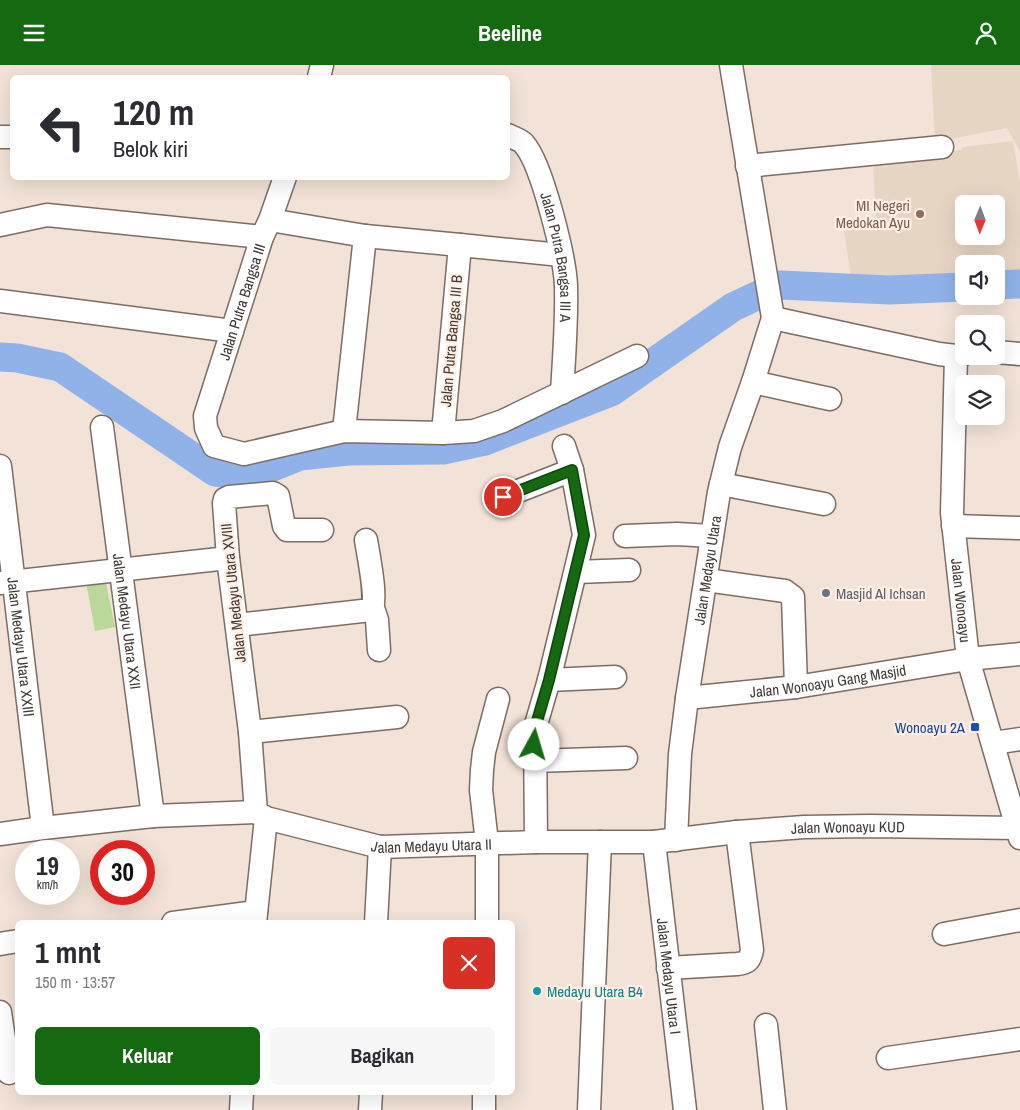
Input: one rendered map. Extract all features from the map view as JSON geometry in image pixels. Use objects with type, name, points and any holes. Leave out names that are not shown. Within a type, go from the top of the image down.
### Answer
[{"type":"street","points":[[731,65],[765,281],[772,313]]},
{"type":"street","name":"Jalan Putra Bangsa III A","points":[[510,136],[524,143],[532,158],[549,203],[561,255],[566,284],[562,393]]},
{"type":"street","points":[[747,167],[942,147]]},
{"type":"street","name":"Jalan Putra Bangsa III","points":[[284,180],[266,228],[205,416],[206,428],[214,446],[244,455],[344,431]]},
{"type":"street","points":[[0,225],[47,215],[266,228],[561,255]]},
{"type":"street","points":[[365,236],[344,431],[442,433],[474,431],[504,421],[637,356]]},
{"type":"street","name":"Jalan Putra Bangsa III B","points":[[442,433],[460,245]]},
{"type":"street","points":[[0,301],[232,331]]},
{"type":"street","name":"Jalan Wonoayu","points":[[772,313],[939,354],[955,355]]},
{"type":"street","name":"Jalan Medayu Utara","points":[[676,840],[680,754],[687,698],[721,484],[730,447],[754,383],[772,313]]},
{"type":"street","points":[[1005,353],[1020,354]]},
{"type":"street","name":"Jalan Wonoayu","points":[[959,365],[952,513],[968,659],[1019,833]]},
{"type":"street","points":[[754,383],[830,399]]},
{"type":"street","name":"Jalan Medayu Utara XXII","points":[[102,427],[153,816]]},
{"type":"street","points":[[536,842],[535,728],[549,680],[584,535],[572,470],[564,446]]},
{"type":"street","name":"Jalan Medayu Utara XXIII","points":[[0,465],[7,582],[44,828]]},
{"type":"street","points":[[503,497],[572,470]]},
{"type":"street","points":[[721,484],[824,504]]},
{"type":"street","name":"Jalan Medayu Utara XVIII","points":[[256,917],[261,815],[228,559],[225,499],[273,493],[278,496],[284,526],[287,530],[322,530]]},
{"type":"street","points":[[953,526],[1020,528]]},
{"type":"street","points":[[625,536],[677,533],[712,537]]},
{"type":"street","points":[[366,540],[373,591],[373,608],[377,620],[379,650]]},
{"type":"street","points":[[7,582],[228,559]]},
{"type":"street","points":[[576,572],[629,570]]},
{"type":"street","points":[[706,579],[785,591],[793,597],[796,687]]},
{"type":"street","points":[[237,625],[371,610],[373,608]]},
{"type":"street","name":"Jalan Wonoayu Gang Masjid","points":[[687,698],[796,687],[968,659],[1020,654]]},
{"type":"street","points":[[549,680],[615,677]]},
{"type":"street","points":[[487,920],[486,843],[482,770],[484,751],[498,699]]},
{"type":"street","points":[[250,732],[397,717]]},
{"type":"street","points":[[993,743],[1020,739]]},
{"type":"street","points":[[534,761],[626,758]]},
{"type":"street","name":"Jalan Medayu Utara II","points":[[0,835],[44,828],[153,816],[261,815],[380,847],[676,840]]},
{"type":"street","name":"Jalan Wonoayu KUD","points":[[676,840],[796,827],[870,826],[1019,833]]},
{"type":"street","points":[[668,968],[737,964],[746,963],[751,959],[752,951],[736,832]]},
{"type":"street","points":[[589,1110],[600,842]]},
{"type":"street","name":"Jalan Medayu Utara I","points":[[654,842],[685,1110]]},
{"type":"street","points":[[376,920],[380,847]]},
{"type":"street","points":[[214,920],[256,917]]},
{"type":"street","points":[[944,934],[1020,920]]},
{"type":"street","points":[[0,943],[15,941]]},
{"type":"street","points":[[0,1012],[9,1073]]},
{"type":"street","points":[[766,1025],[775,1110]]},
{"type":"street","points":[[888,1059],[1020,1039]]},
{"type":"street","points":[[241,1110],[242,1095]]},
{"type":"street","points":[[370,1110],[371,1095]]},
{"type":"street","points":[[484,1095],[484,1110]]},
{"type":"shaded area","points":[[931,65],[1020,65],[1020,152],[1007,128],[935,142]]},
{"type":"shaded area","name":"MI Negeri Medokan Ayu","points":[[1013,141],[1020,184],[1020,278],[1005,279],[1005,255],[955,255],[955,279],[852,282],[844,231],[876,224],[873,159],[961,150],[963,147]]},
{"type":"green space","points":[[105,578],[115,627],[95,631],[86,582]]},
{"type":"waterway","points":[[1005,285],[1020,284]]},
{"type":"waterway","points":[[0,357],[17,358],[60,367],[215,472],[250,476],[300,456],[348,451],[443,450],[485,441],[611,392],[733,307],[780,285],[889,290],[955,287]]},
{"type":"place","name":"MI Negeri Medokan Ayu","points":[[920,214]]},
{"type":"place","name":"Masjid Al Ichsan","points":[[826,593]]},
{"type":"place","name":"Wonoayu 2A","points":[[975,727]]},
{"type":"place","name":"Medayu Utara B4","points":[[537,991]]},
{"type":"route","points":[[503,497],[572,470],[584,535],[549,680],[535,728],[534,745]]}]
